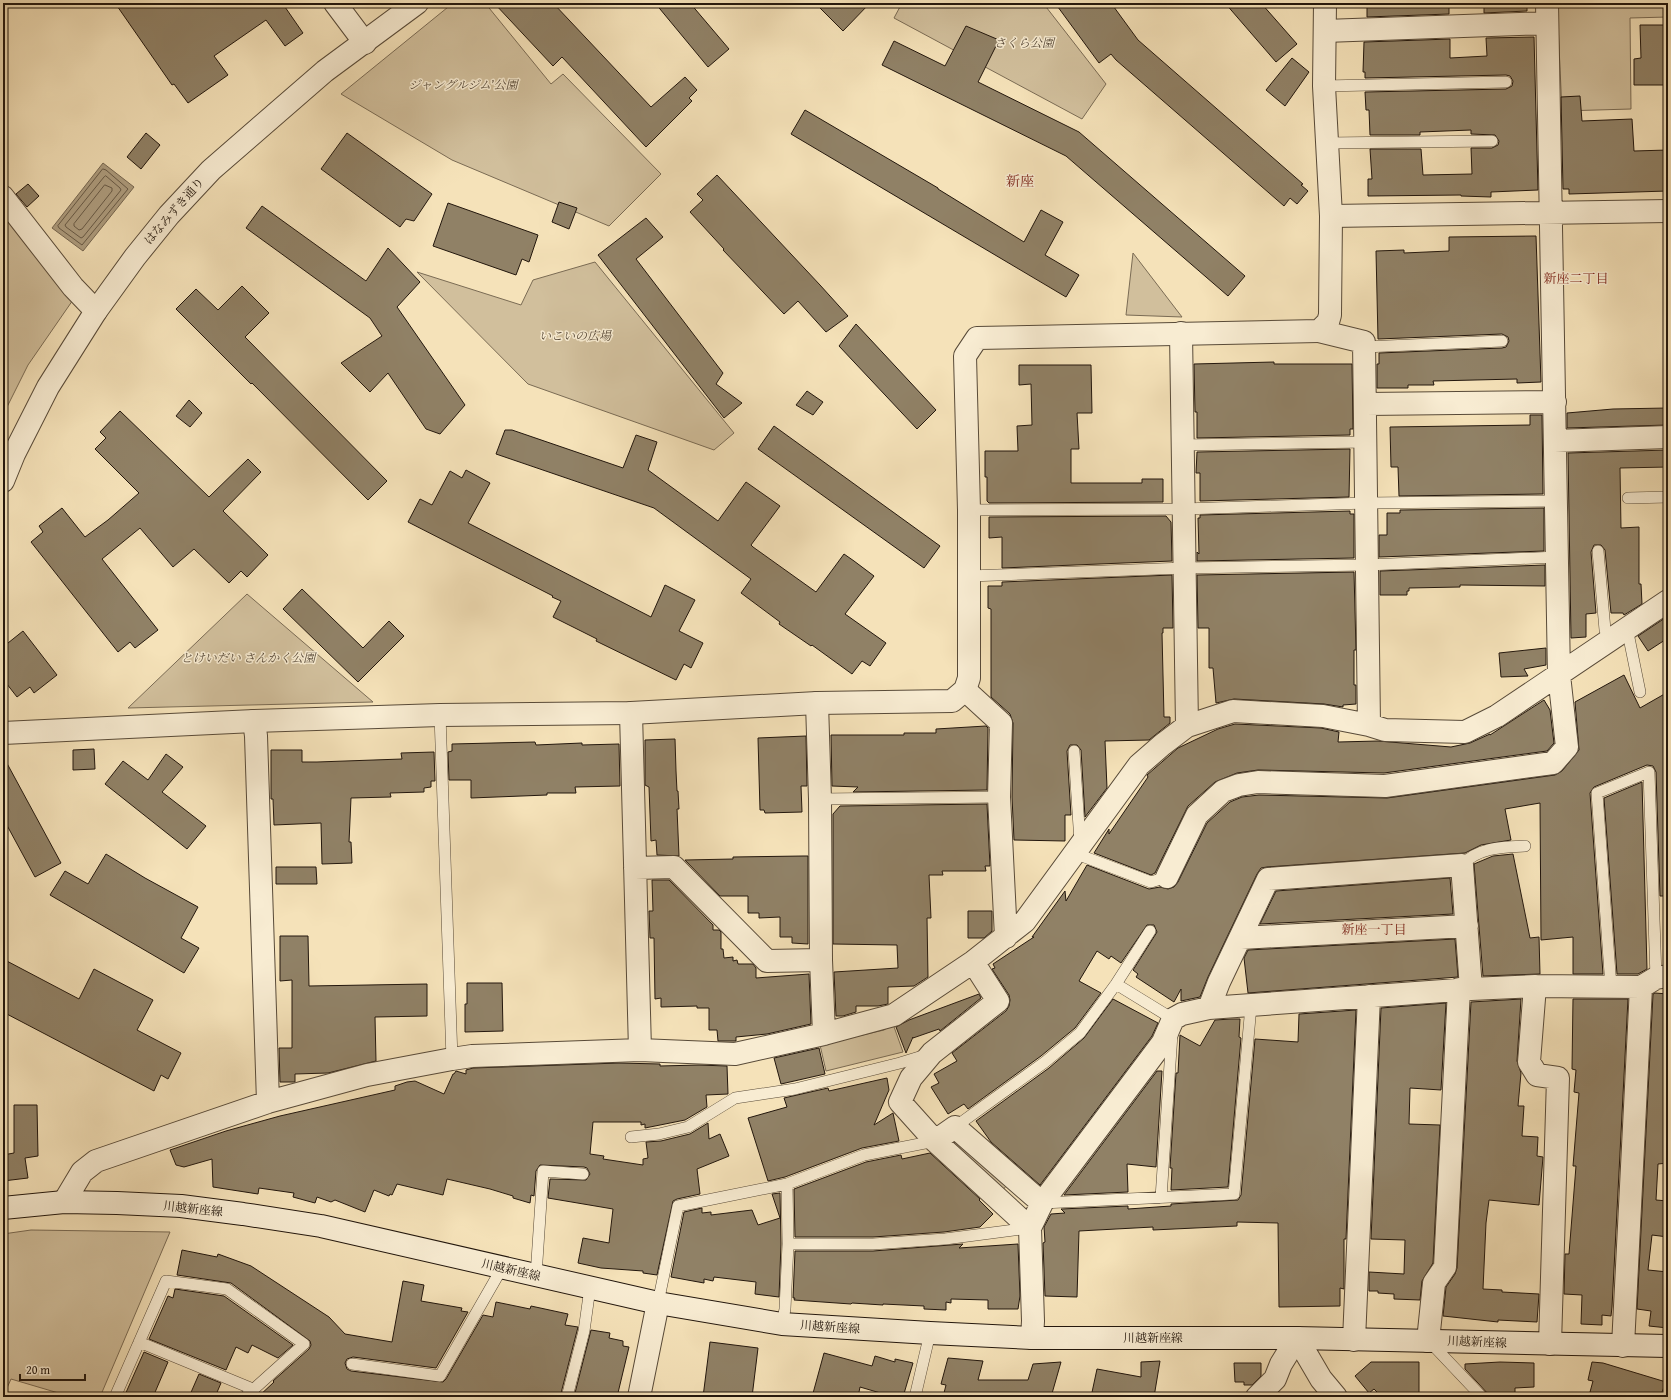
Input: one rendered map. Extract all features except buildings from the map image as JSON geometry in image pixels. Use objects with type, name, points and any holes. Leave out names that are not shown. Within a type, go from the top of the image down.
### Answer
[{"type":"street","points":[[335,3],[365,43]]},
{"type":"street","name":"はなみずき通り","points":[[3,481],[14,454],[48,387],[96,311],[168,215],[211,170],[325,71],[365,43],[417,3]]},
{"type":"street","points":[[1319,331],[1328,322],[1330,316],[1330,216],[1324,86],[1325,3]]},
{"type":"street","points":[[1167,877],[1197,815],[1223,791],[1239,785],[1258,782],[1385,786],[1553,763],[1566,747],[1559,675],[1552,213],[1547,13],[1325,31]]},
{"type":"street","points":[[3,197],[73,287],[96,311]]},
{"type":"street","points":[[1330,216],[1668,211]]},
{"type":"street","points":[[3,733],[254,721],[631,713],[817,704],[952,701],[965,690],[969,678],[970,510],[965,356],[977,338],[1319,331],[1364,342],[1369,725]]},
{"type":"street","points":[[1181,333],[1187,726]]},
{"type":"street","points":[[1366,404],[1555,402]]},
{"type":"street","points":[[1555,441],[1668,437]]},
{"type":"street","points":[[64,1202],[82,1172],[96,1161],[268,1102],[367,1075],[472,1056],[640,1050],[735,1054],[824,1034],[894,1015],[973,962],[1025,921],[1139,765],[1187,726],[1233,711],[1324,716],[1369,725],[1385,730],[1465,732],[1497,716],[1668,601]]},
{"type":"street","points":[[965,690],[1001,722],[999,797],[1006,937]]},
{"type":"street","points":[[817,704],[820,800],[821,960],[824,1034]]},
{"type":"street","points":[[631,713],[640,1050]]},
{"type":"street","points":[[254,721],[256,736],[268,1102]]},
{"type":"street","points":[[1209,1008],[1218,982],[1241,938],[1268,879],[1462,865],[1467,926],[1465,989],[1445,1267],[1434,1283],[1428,1341]]},
{"type":"street","points":[[635,868],[674,867],[768,961],[821,960]]},
{"type":"street","points":[[1241,938],[1467,926]]},
{"type":"street","points":[[973,962],[998,1001],[932,1053],[911,1078],[900,1102],[935,1141],[1030,1228]]},
{"type":"street","points":[[1032,1338],[1033,1321],[1030,1228],[1042,1202],[1163,1042],[1174,1019],[1182,1014],[1209,1008],[1465,989],[1535,986],[1611,987],[1655,980],[1623,1346]]},
{"type":"street","points":[[1535,986],[1529,1062],[1537,1075],[1558,1078],[1550,1344]]},
{"type":"street","points":[[1354,1340],[1370,996]]},
{"type":"street","points":[[935,1141],[955,1127],[1042,1202]]},
{"type":"street","name":"川越新座線","points":[[3,1208],[64,1202],[181,1206],[243,1214],[329,1228],[658,1303],[782,1324],[1032,1338],[1297,1338],[1668,1346]]},
{"type":"street","points":[[639,1397],[658,1303]]},
{"type":"street","points":[[1257,1397],[1275,1379],[1281,1364],[1297,1338],[1321,1379],[1336,1397]]},
{"type":"lane","points":[[1324,86],[1506,82]]},
{"type":"lane","points":[[1327,144],[1492,141]]},
{"type":"lane","points":[[1364,347],[1502,341]]},
{"type":"lane","points":[[1183,445],[1366,442]]},
{"type":"lane","points":[[1628,498],[1668,497]]},
{"type":"lane","points":[[970,510],[1184,509],[1366,503],[1556,501]]},
{"type":"lane","points":[[1598,551],[1605,630],[1618,634],[1640,692]]},
{"type":"lane","points":[[969,576],[1557,557]]},
{"type":"lane","points":[[440,716],[452,1059]]},
{"type":"lane","points":[[1074,751],[1077,849],[1151,882],[1167,877]]},
{"type":"lane","points":[[1611,987],[1597,793],[1649,772],[1655,980]]},
{"type":"lane","points":[[820,800],[999,797]]},
{"type":"lane","points":[[1462,865],[1468,858],[1494,847],[1525,846]]},
{"type":"lane","points":[[955,1127],[1045,1062],[1080,1033],[1116,984],[1150,931]]},
{"type":"lane","points":[[1116,984],[1174,1019],[1161,1198]]},
{"type":"lane","points":[[1042,1202],[1234,1194],[1251,1006]]},
{"type":"lane","points":[[631,1137],[659,1134],[688,1128],[735,1098],[795,1089],[900,1063],[932,1053]]},
{"type":"lane","points":[[658,1303],[678,1206],[787,1184],[864,1155],[935,1141]]},
{"type":"lane","points":[[536,1276],[543,1170],[583,1174]]},
{"type":"lane","points":[[782,1324],[785,1310],[788,1244],[787,1184]]},
{"type":"lane","points":[[788,1244],[873,1244],[946,1239],[1030,1228]]},
{"type":"lane","points":[[352,1364],[440,1376],[502,1268]]},
{"type":"lane","points":[[115,1397],[139,1342],[166,1281],[227,1289],[304,1344],[249,1393],[139,1342]]},
{"type":"lane","points":[[567,1397],[584,1331],[590,1288]]},
{"type":"lane","points":[[915,1397],[930,1333]]},
{"type":"lane","points":[[1428,1341],[1482,1397]]},
{"type":"green space","name":"ジャングルジム’公園","points":[[453,3],[485,3],[551,84],[563,74],[661,174],[609,226],[452,160],[341,94]]},
{"type":"green space","name":"さくら公園","points":[[902,3],[1043,3],[1106,84],[1082,119],[894,18]]},
{"type":"green space","points":[[1557,3],[1668,3],[1668,17],[1630,18],[1631,109],[1562,111]]},
{"type":"green space","points":[[3,210],[75,297],[28,365],[3,415]]},
{"type":"green space","points":[[1133,253],[1182,317],[1126,315]]},
{"type":"green space","name":"いこいの広場","points":[[595,262],[734,433],[714,450],[528,384],[417,272],[521,305],[533,280]]},
{"type":"green space","name":"とけいだい さんかく公園","points":[[247,594],[373,702],[128,708]]},
{"type":"green space","points":[[893,1024],[903,1052],[826,1071],[820,1045],[884,1030]]},
{"type":"green space","points":[[957,1138],[1009,1183],[998,1195],[950,1144]]},
{"type":"green space","points":[[31,1230],[170,1232],[100,1397],[72,1397],[11,1379],[3,1397],[3,1234]]},
{"type":"water","points":[[103,163],[134,187],[83,251],[52,228]]},
{"type":"district","name":"新座","points":[[1020,181]]},
{"type":"district","name":"新座二丁目","points":[[1576,278]]},
{"type":"district","name":"新座一丁目","points":[[1374,929]]}]
